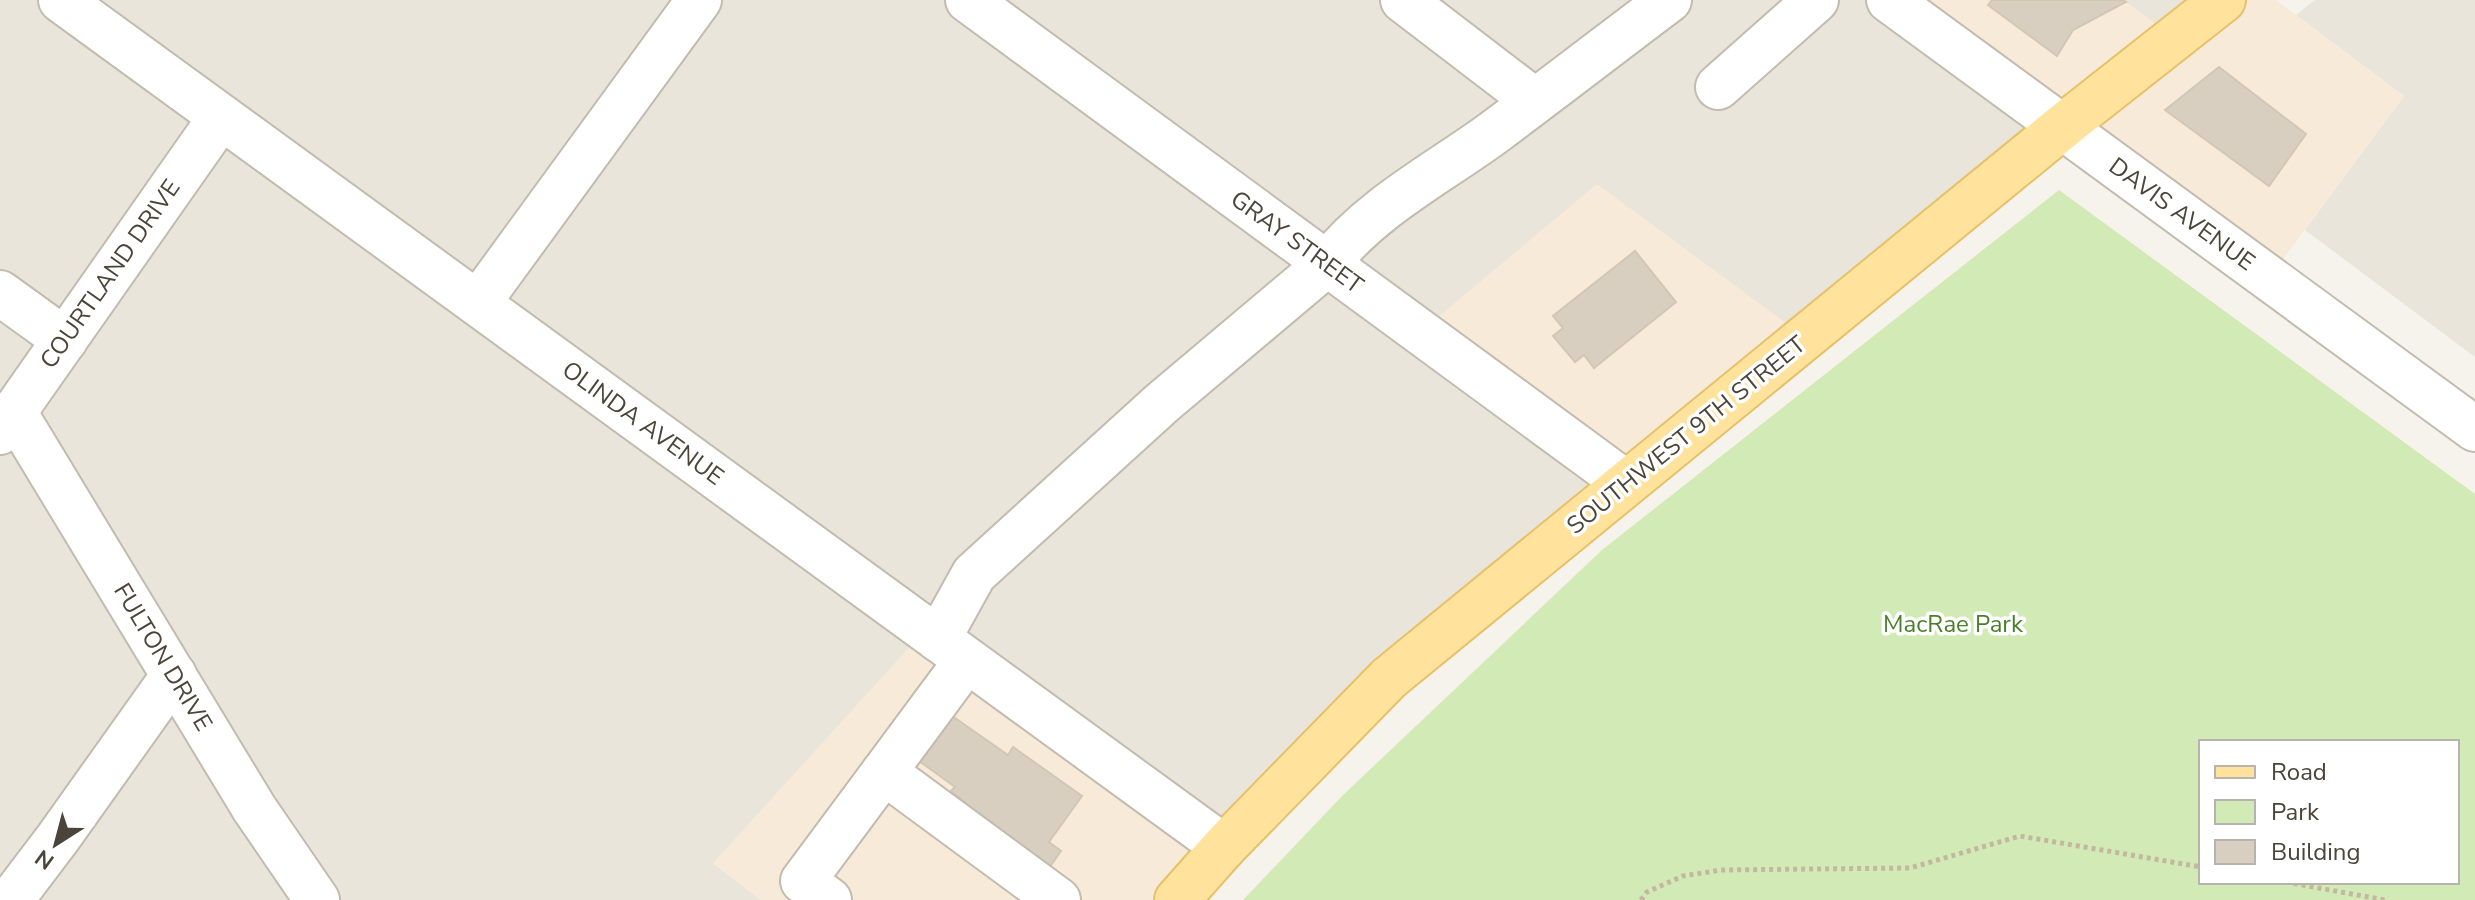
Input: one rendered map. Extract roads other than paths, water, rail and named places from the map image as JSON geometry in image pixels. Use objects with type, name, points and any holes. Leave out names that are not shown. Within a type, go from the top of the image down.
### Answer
[{"type":"main road","name":"SOUTHWEST 9TH STREET","points":[[1177,900],[1224,847],[1389,678],[2062,127],[2223,0]]},
{"type":"street","name":"OLINDA AVENUE","points":[[61,0],[1224,847]]},
{"type":"street","points":[[478,303],[699,0]]},
{"type":"street","name":"GRAY STREET","points":[[968,0],[1626,483]]},
{"type":"street","points":[[1403,0],[1535,101]]},
{"type":"street","points":[[829,900],[803,881],[884,772],[953,650],[974,574],[1162,403],[1327,264],[1344,243],[1387,205],[1535,101],[1669,0]]},
{"type":"street","points":[[1718,87],[1816,0]]},
{"type":"street","name":"DAVIS AVENUE","points":[[1889,0],[2475,429]]},
{"type":"street","name":"COURTLAND DRIVE","points":[[7,422],[221,117]]},
{"type":"street","points":[[0,293],[65,340]]},
{"type":"street","name":"FULTON DRIVE","points":[[7,422],[174,675],[254,808],[317,900]]},
{"type":"street","points":[[11,900],[174,675]]},
{"type":"street","points":[[884,772],[1030,892]]},
{"type":"park label","name":"MacRae Park","points":[[1953,624]]}]
